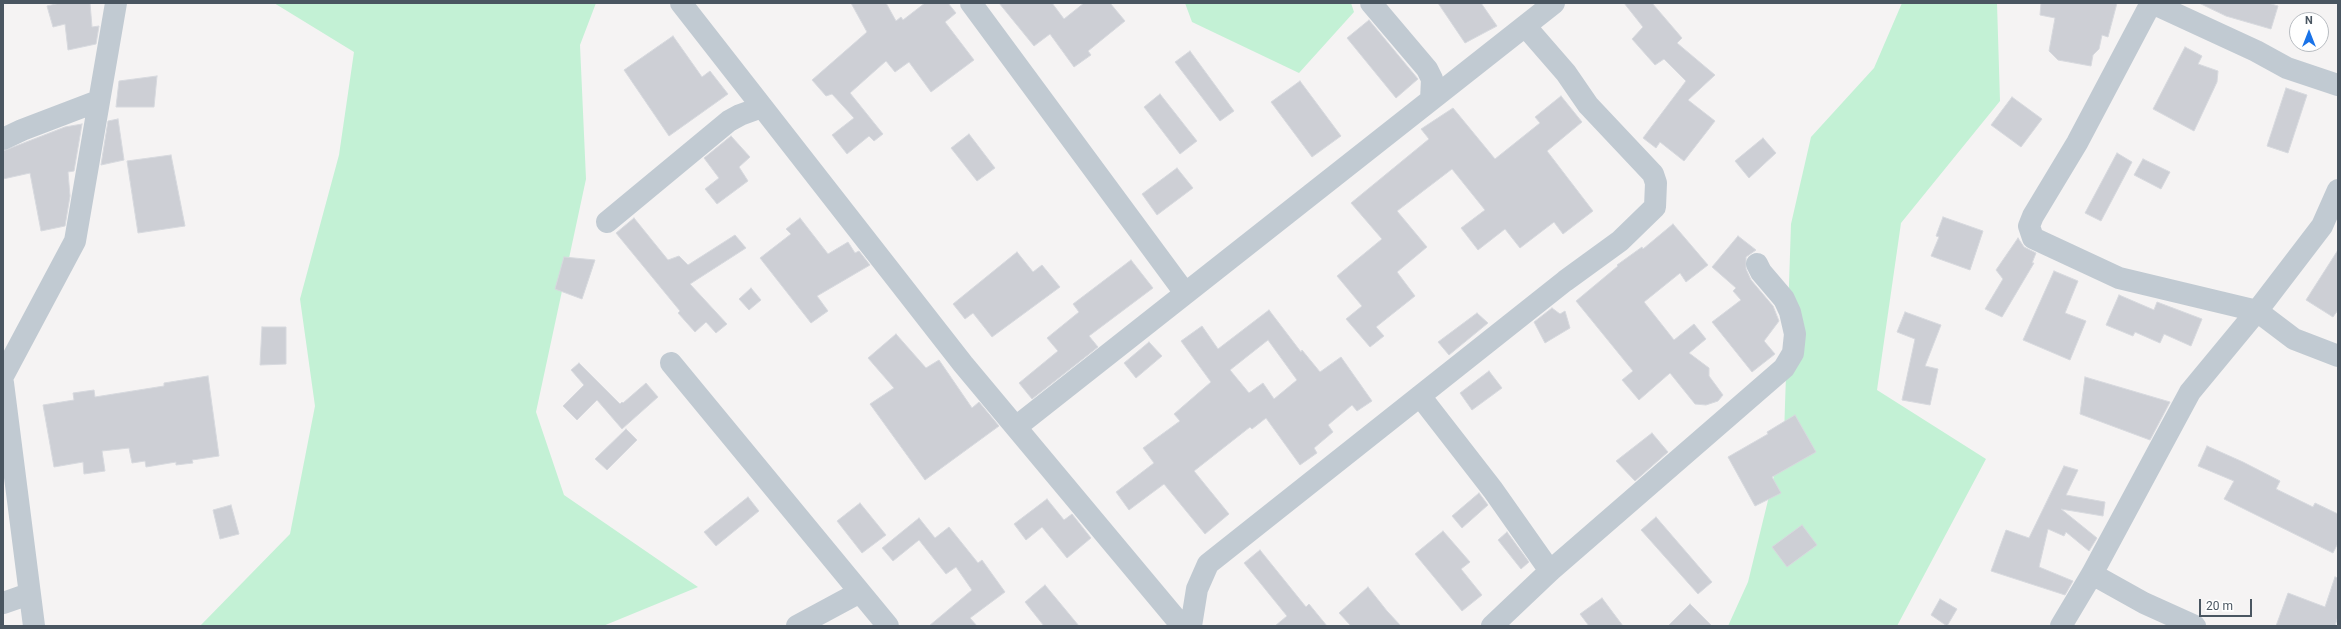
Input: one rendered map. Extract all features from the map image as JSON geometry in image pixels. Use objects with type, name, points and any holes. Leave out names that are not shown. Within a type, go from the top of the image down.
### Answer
[{"type":"street","points":[[3,376],[75,240],[98,100],[116,3]]},
{"type":"street","points":[[681,3],[963,364],[1182,626]]},
{"type":"street","points":[[971,3],[1185,293]]},
{"type":"street","points":[[1371,3],[1427,69],[1432,79],[1431,100]]},
{"type":"street","points":[[1016,428],[1185,293],[1526,27],[1554,3]]},
{"type":"street","points":[[2338,85],[2287,68],[2256,51],[2151,3],[2077,143],[2033,216],[2029,226],[2033,238],[2119,278],[2257,311],[2294,339],[2338,356]]},
{"type":"street","points":[[1191,626],[1197,589],[1208,564],[1565,281],[1620,241],[1655,207],[1656,183],[1653,174],[1588,105],[1566,73],[1526,27]]},
{"type":"street","points":[[3,139],[98,100]]},
{"type":"street","points":[[607,222],[729,121],[740,115],[762,107]]},
{"type":"street","points":[[2061,626],[2092,574],[2190,392],[2257,311],[2322,226],[2338,190]]},
{"type":"street","points":[[1492,626],[1550,571],[1784,368],[1793,353],[1794,347],[1795,334],[1790,312],[1784,299],[1761,272],[1757,264]]},
{"type":"street","points":[[671,363],[888,626]]},
{"type":"street","points":[[3,383],[34,626]]},
{"type":"street","points":[[1420,396],[1493,490],[1550,571]]},
{"type":"street","points":[[2092,574],[2144,603],[2195,626]]},
{"type":"street","points":[[797,626],[860,592]]},
{"type":"street","points":[[3,603],[29,594]]},
{"type":"green space","points":[[274,3],[596,3],[580,45],[586,179],[536,412],[564,495],[698,587],[603,626],[200,626],[290,534],[315,406],[300,299],[339,155],[354,52]]},
{"type":"green space","points":[[1185,3],[1351,3],[1354,12],[1299,73],[1192,22]]},
{"type":"green space","points":[[1902,3],[1997,3],[2000,101],[1901,223],[1877,390],[1986,459],[1897,626],[1728,626],[1748,582],[1784,435],[1791,224],[1811,137],[1874,68]]},
{"type":"building","points":[[60,3],[90,3],[92,27],[99,26],[96,44],[68,50],[65,24],[53,27],[47,6]]},
{"type":"building","points":[[851,3],[886,3],[896,21],[901,17],[903,20],[925,3],[948,3],[956,13],[945,22],[974,60],[931,92],[909,62],[895,72],[886,61],[850,93],[883,134],[874,141],[869,136],[847,154],[832,135],[854,118],[832,94],[826,96],[812,80],[867,32]]},
{"type":"building","points":[[999,3],[1052,3],[1064,19],[1084,3],[1110,3],[1125,21],[1088,51],[1091,55],[1074,67],[1050,34],[1034,46]]},
{"type":"building","points":[[1438,3],[1481,3],[1497,26],[1465,43]]},
{"type":"building","points":[[1624,3],[1652,3],[1682,38],[1677,43],[1715,75],[1688,100],[1715,121],[1684,161],[1660,142],[1656,148],[1643,138],[1686,81],[1664,59],[1655,65],[1632,39],[1643,27]]},
{"type":"building","points":[[2041,3],[2117,3],[2108,37],[2102,35],[2099,49],[2093,55],[2091,66],[2058,60],[2049,51],[2055,18],[2040,15]]},
{"type":"building","points":[[2199,3],[2268,3],[2278,6],[2271,29],[2226,16]]},
{"type":"building","points":[[1369,20],[1418,79],[1396,98],[1347,38]]},
{"type":"building","points":[[673,36],[702,77],[710,71],[728,94],[669,136],[624,70]]},
{"type":"building","points":[[2185,47],[2202,56],[2198,64],[2218,71],[2217,82],[2194,131],[2153,109]]},
{"type":"building","points":[[1190,51],[1234,111],[1220,121],[1175,62]]},
{"type":"building","points":[[157,76],[154,107],[116,107],[119,81]]},
{"type":"building","points":[[1300,81],[1341,136],[1312,157],[1271,102]]},
{"type":"building","points":[[2286,88],[2307,95],[2288,153],[2267,146]]},
{"type":"building","points":[[1160,94],[1197,141],[1180,154],[1144,107]]},
{"type":"building","points":[[1561,96],[1582,122],[1547,151],[1593,211],[1563,234],[1554,222],[1520,248],[1505,229],[1478,250],[1461,228],[1485,210],[1452,169],[1397,211],[1427,247],[1397,272],[1415,296],[1376,327],[1384,336],[1370,347],[1346,319],[1362,306],[1337,276],[1382,239],[1351,203],[1429,139],[1421,129],[1453,108],[1495,159],[1540,123],[1535,117]]},
{"type":"building","points":[[2012,97],[2042,119],[2021,147],[1991,125]]},
{"type":"building","points":[[118,119],[124,160],[101,165],[108,121]]},
{"type":"building","points":[[82,124],[74,171],[68,172],[70,196],[65,226],[41,231],[30,173],[3,179],[3,151],[65,127]]},
{"type":"building","points":[[969,134],[995,168],[977,181],[951,148]]},
{"type":"building","points":[[731,136],[750,157],[739,167],[748,181],[717,204],[705,189],[719,178],[704,158]]},
{"type":"building","points":[[1763,138],[1776,153],[1749,178],[1735,161]]},
{"type":"building","points":[[2117,153],[2132,162],[2101,221],[2085,213]]},
{"type":"building","points":[[171,155],[185,226],[138,233],[127,161]]},
{"type":"building","points":[[2143,159],[2170,172],[2161,189],[2134,175]]},
{"type":"building","points":[[1177,168],[1193,188],[1157,215],[1142,194]]},
{"type":"building","points":[[1943,217],[1983,231],[1970,270],[1931,256],[1939,237],[1936,236]]},
{"type":"building","points":[[634,218],[668,260],[679,256],[688,265],[735,235],[746,248],[690,284],[727,324],[716,333],[706,322],[695,332],[678,313],[680,311],[616,233]]},
{"type":"building","points":[[800,218],[828,254],[848,242],[855,253],[859,251],[870,265],[817,296],[828,311],[811,323],[760,258],[791,234],[786,229]]},
{"type":"building","points":[[1673,224],[1708,265],[1686,282],[1680,273],[1644,302],[1674,340],[1694,324],[1706,339],[1689,353],[1709,368],[1709,376],[1723,395],[1718,401],[1706,405],[1695,404],[1670,373],[1639,400],[1622,380],[1633,371],[1576,301],[1618,266],[1617,265],[1642,247],[1643,249]]},
{"type":"building","points":[[1738,236],[1756,250],[1746,257],[1746,269],[1751,280],[1773,306],[1779,321],[1764,341],[1775,354],[1752,372],[1712,322],[1741,300],[1733,291],[1736,288],[1712,267]]},
{"type":"building","points":[[2018,238],[2024,247],[2036,253],[2032,263],[2034,263],[2002,317],[1985,309],[2003,279],[1996,270]]},
{"type":"building","points":[[2338,250],[2338,310],[2333,317],[2306,300]]},
{"type":"building","points":[[1017,252],[1033,272],[1042,265],[1060,287],[992,337],[973,313],[965,319],[953,304]]},
{"type":"building","points":[[564,257],[595,260],[582,299],[555,289]]},
{"type":"building","points":[[1131,260],[1153,288],[1089,336],[1098,347],[1032,399],[1019,383],[1058,351],[1047,338],[1079,312],[1073,304]]},
{"type":"building","points":[[2054,271],[2078,281],[2065,313],[2086,321],[2070,360],[2023,340]]},
{"type":"building","points":[[751,288],[761,300],[749,310],[739,299]]},
{"type":"building","points":[[2119,295],[2154,310],[2157,302],[2202,319],[2191,346],[2164,334],[2160,343],[2135,332],[2133,336],[2106,325]]},
{"type":"building","points":[[1552,308],[1560,314],[1565,311],[1570,328],[1545,343],[1534,322]]},
{"type":"building","points":[[1269,310],[1301,352],[1302,350],[1320,372],[1341,357],[1372,401],[1357,411],[1352,405],[1328,425],[1333,432],[1314,448],[1317,453],[1300,465],[1266,418],[1252,429],[1250,427],[1194,471],[1229,514],[1205,534],[1164,484],[1129,510],[1116,492],[1154,463],[1143,448],[1180,421],[1174,414],[1211,382],[1181,341],[1202,326],[1218,349]],"holes":[[[1268,340],[1297,380],[1274,399],[1263,383],[1249,393],[1230,370]]]},
{"type":"building","points":[[1905,312],[1941,325],[1925,366],[1938,369],[1930,405],[1902,400],[1915,339],[1897,332]]},
{"type":"building","points":[[1477,313],[1488,323],[1449,355],[1438,342]]},
{"type":"building","points":[[262,327],[286,327],[286,364],[260,365]]},
{"type":"building","points":[[896,334],[926,368],[939,360],[972,408],[979,402],[999,426],[925,480],[870,404],[894,388],[868,358]]},
{"type":"building","points":[[1149,342],[1162,356],[1136,378],[1124,363]]},
{"type":"building","points":[[579,363],[620,404],[646,383],[658,397],[622,429],[597,400],[577,420],[563,406],[584,385],[571,370]]},
{"type":"building","points":[[1489,371],[1502,388],[1472,410],[1460,393]]},
{"type":"building","points":[[208,376],[219,456],[192,460],[193,463],[176,465],[176,462],[146,467],[145,461],[132,463],[129,448],[102,451],[105,471],[84,474],[83,462],[54,467],[43,405],[74,400],[73,393],[94,390],[95,397],[164,386],[164,383]]},
{"type":"building","points":[[2085,377],[2170,402],[2150,440],[2080,414]]},
{"type":"building","points":[[1795,415],[1816,452],[1772,477],[1781,493],[1755,506],[1728,457],[1768,434],[1767,432]]},
{"type":"building","points":[[626,429],[637,440],[607,470],[595,459]]},
{"type":"building","points":[[1652,433],[1668,452],[1635,481],[1616,461]]},
{"type":"building","points":[[2207,446],[2280,481],[2276,489],[2313,507],[2315,503],[2338,514],[2338,543],[2333,553],[2224,499],[2234,481],[2198,466]]},
{"type":"building","points":[[2064,466],[2078,470],[2066,495],[2105,502],[2103,516],[2061,509],[2097,538],[2089,551],[2066,532],[2064,536],[2048,529],[2039,567],[2073,581],[2065,595],[1991,571],[2006,530],[2029,538]]},
{"type":"building","points":[[1479,493],[1488,505],[1462,528],[1452,516]]},
{"type":"building","points":[[748,497],[759,511],[716,546],[704,532]]},
{"type":"building","points":[[1047,499],[1064,520],[1072,514],[1091,538],[1067,558],[1042,527],[1026,540],[1014,524]]},
{"type":"building","points":[[860,503],[886,535],[862,553],[837,521]]},
{"type":"building","points":[[231,505],[239,534],[220,539],[213,510]]},
{"type":"building","points":[[1656,517],[1712,582],[1698,594],[1641,530]]},
{"type":"building","points":[[919,518],[935,538],[949,527],[978,563],[982,560],[1005,592],[970,618],[977,626],[929,626],[972,590],[956,567],[946,574],[919,540],[893,561],[882,548]]},
{"type":"building","points":[[1802,525],[1817,545],[1787,567],[1772,547]]},
{"type":"building","points":[[1443,531],[1470,562],[1461,569],[1482,595],[1462,611],[1415,554]]},
{"type":"building","points":[[1507,532],[1529,562],[1521,569],[1498,540]]},
{"type":"building","points":[[1260,550],[1306,607],[1309,604],[1327,626],[1275,626],[1287,616],[1244,563]]},
{"type":"building","points":[[2335,577],[2338,578],[2338,616],[2335,626],[2276,626],[2288,593],[2325,607]]},
{"type":"building","points":[[1045,585],[1079,626],[1044,626],[1025,602]]},
{"type":"building","points":[[1368,587],[1401,626],[1351,626],[1339,613]]},
{"type":"building","points":[[1602,598],[1623,626],[1589,626],[1580,614]]},
{"type":"building","points":[[1940,599],[1957,609],[1947,626],[1931,615]]},
{"type":"building","points":[[1690,604],[1712,626],[1668,626]]}]
